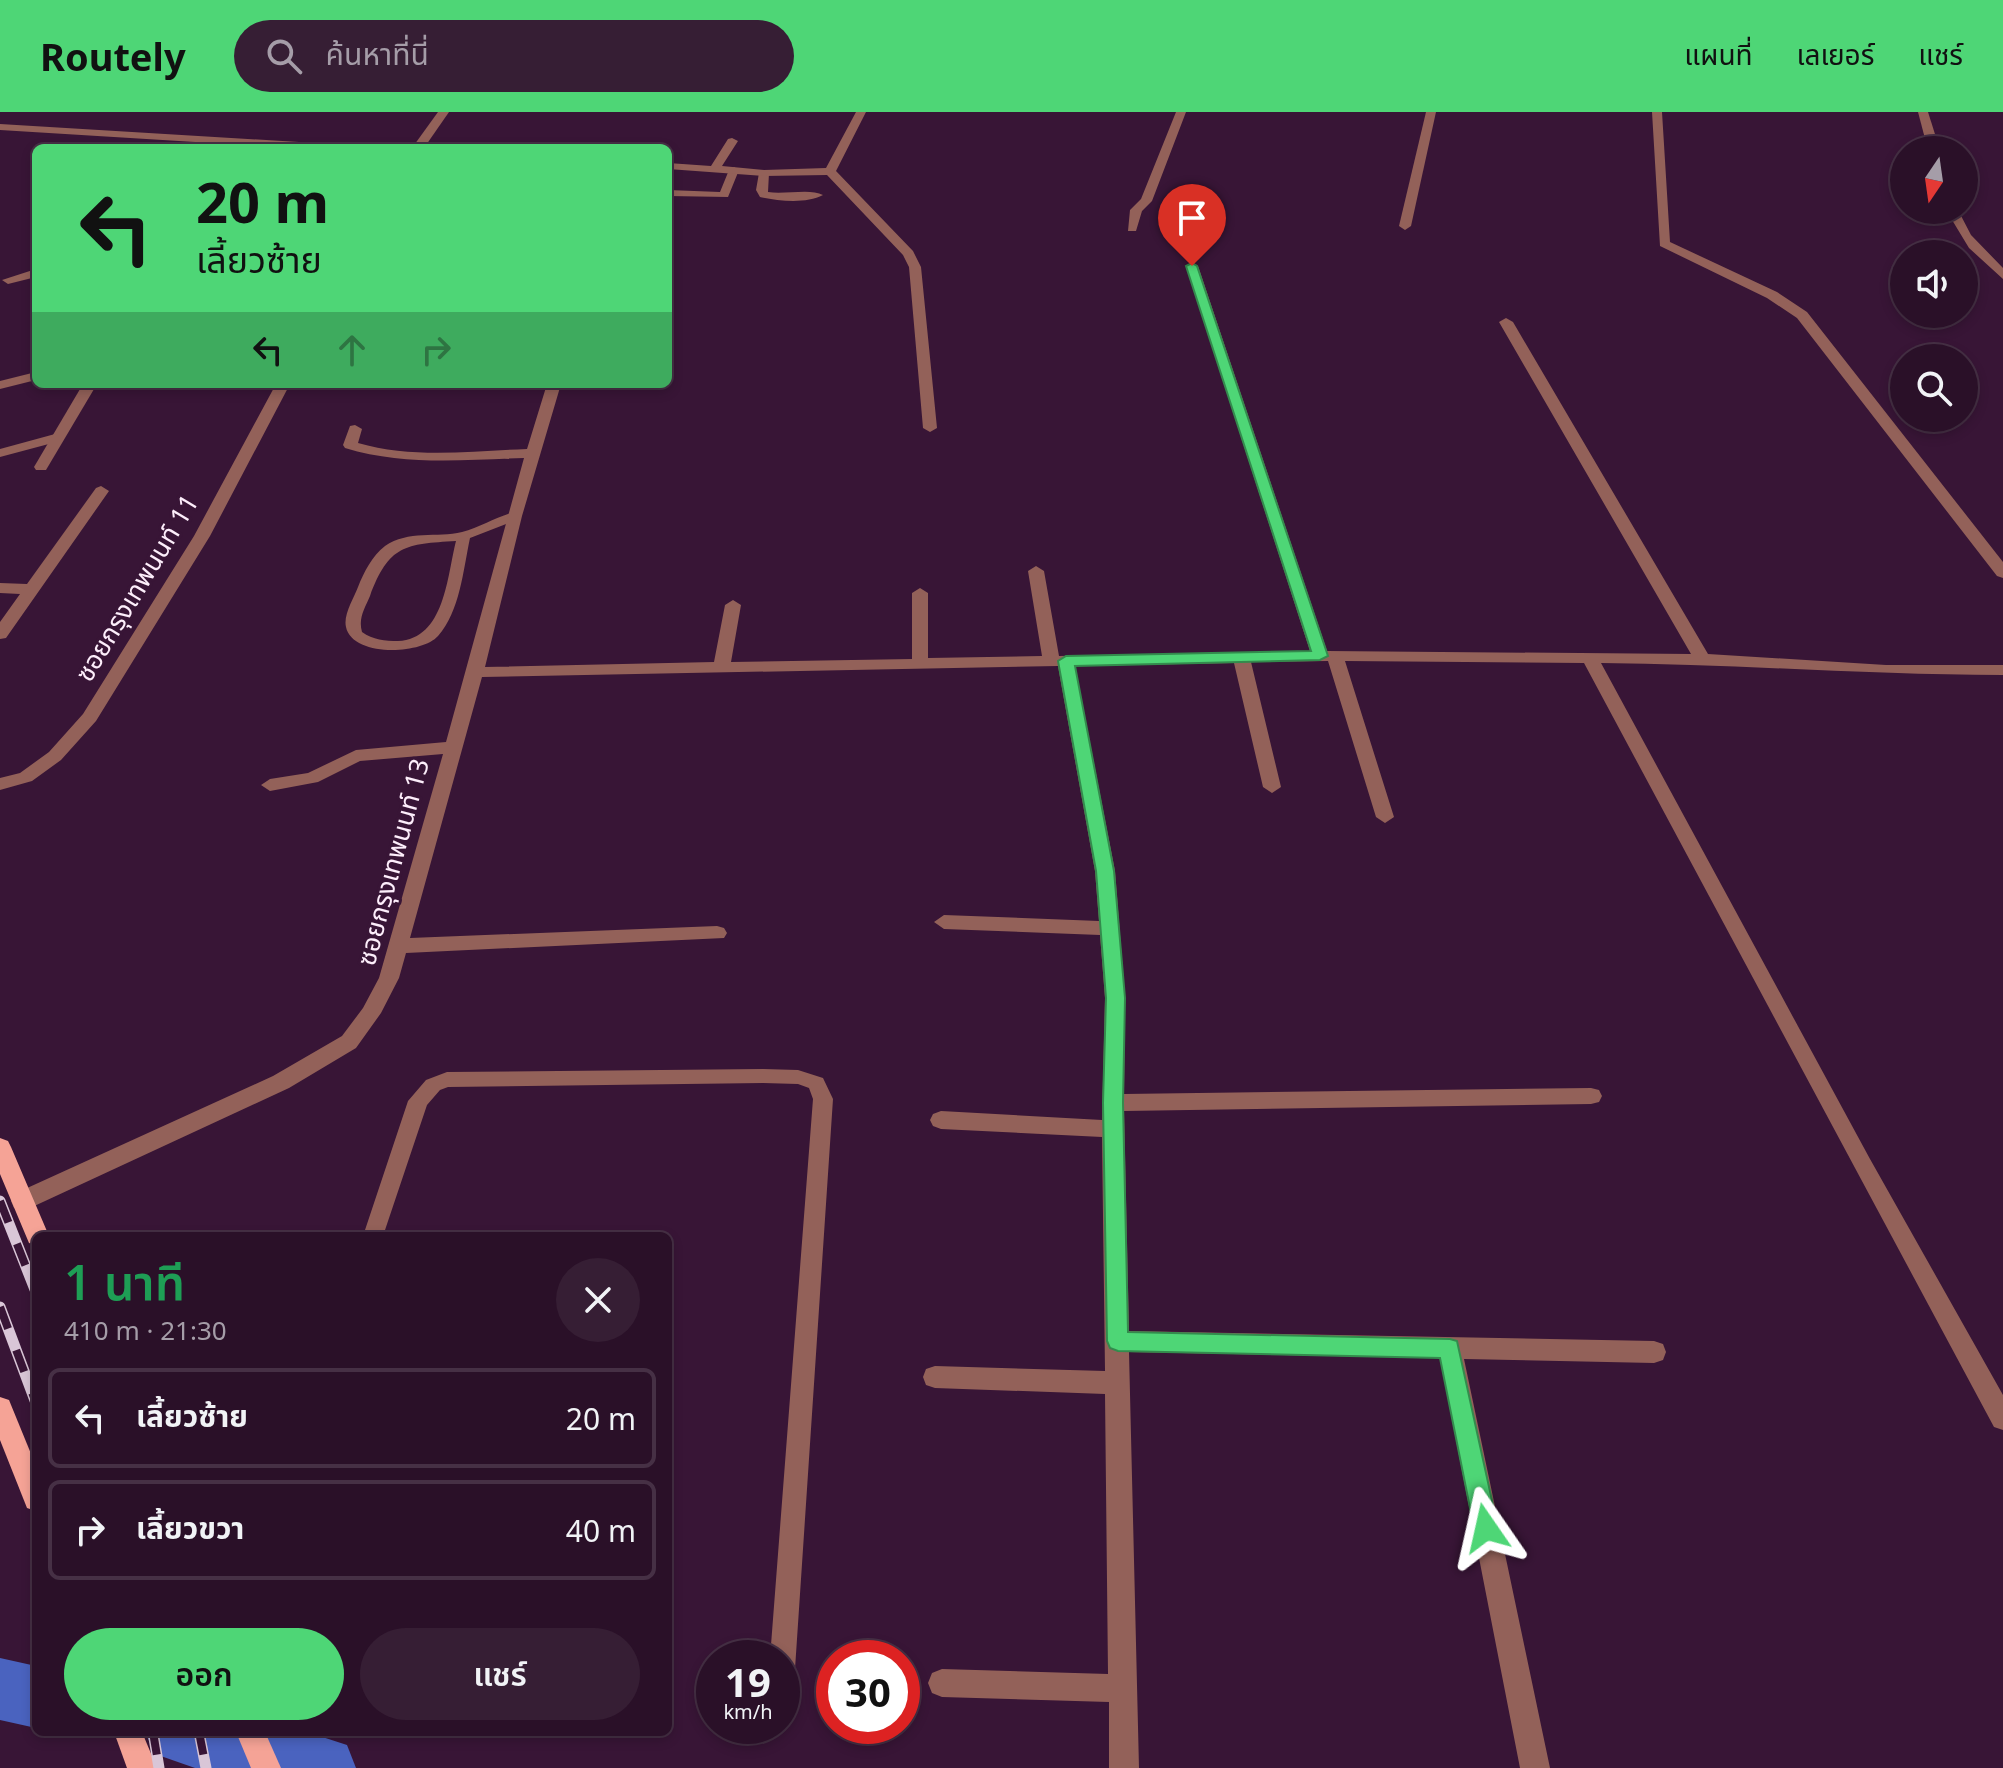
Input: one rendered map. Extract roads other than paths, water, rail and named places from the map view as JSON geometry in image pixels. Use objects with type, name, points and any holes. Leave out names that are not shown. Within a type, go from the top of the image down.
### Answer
[{"type":"main road","points":[[0,1147],[35,1232]]},
{"type":"main road","points":[[0,1408],[32,1489]]},
{"type":"main road","points":[[130,1736],[142,1768]]},
{"type":"main road","points":[[252,1736],[266,1768]]},
{"type":"street","points":[[421,144],[444,112]]},
{"type":"street","points":[[830,171],[861,112]]},
{"type":"street","points":[[1132,228],[1136,210],[1146,201],[1181,112]]},
{"type":"street","points":[[1405,226],[1431,112]]},
{"type":"street","points":[[1657,112],[1664,243],[1772,295],[1802,315],[2003,573]]},
{"type":"street","points":[[1923,112],[1930,136]]},
{"type":"street","points":[[0,127],[212,144]]},
{"type":"street","points":[[715,169],[732,141]]},
{"type":"street","points":[[672,166],[764,173],[830,171],[909,254],[915,267],[930,428]]},
{"type":"street","points":[[1956,224],[1980,254],[2003,275]]},
{"type":"street","points":[[1192,266],[1385,817]]},
{"type":"street","points":[[0,267],[4,281],[32,274]]},
{"type":"street","points":[[1506,322],[1702,659]]},
{"type":"street","points":[[0,385],[32,377]]},
{"type":"street","points":[[41,467],[55,438],[87,388]]},
{"type":"street","name":"ซอยกรุงเทพนนท์ 11","points":[[0,784],[26,777],[55,756],[90,717],[202,536],[281,388]]},
{"type":"street","name":"ซอยกรุงเทพนนท์ 13","points":[[22,1201],[281,1082],[349,1042],[377,1002],[389,978],[475,672],[514,516],[553,388]]},
{"type":"street","points":[[355,429],[350,445],[365,451],[411,456],[533,453]]},
{"type":"street","points":[[0,634],[101,491]]},
{"type":"street","points":[[1982,545],[2003,545]]},
{"type":"street","points":[[1036,571],[1105,871],[1110,928],[1115,998],[1113,1103],[1124,1768]]},
{"type":"street","points":[[0,588],[29,589]]},
{"type":"street","points":[[920,593],[920,664]]},
{"type":"street","points":[[722,667],[733,605]]},
{"type":"street","points":[[475,672],[1328,656],[1702,659],[1886,670],[2003,670]]},
{"type":"street","points":[[1241,657],[1272,787]]},
{"type":"street","points":[[1590,659],[1862,1165],[2003,1419]]},
{"type":"street","points":[[270,785],[312,778],[356,756],[452,747]]},
{"type":"street","points":[[944,922],[1110,928]]},
{"type":"street","points":[[398,946],[717,933]]},
{"type":"street","points":[[1113,1103],[1591,1096]]},
{"type":"street","points":[[941,1120],[1114,1129]]},
{"type":"street","points":[[1118,1341],[1654,1352]]},
{"type":"street","points":[[1450,1348],[1535,1768]]},
{"type":"street","points":[[935,1377],[1118,1383]]},
{"type":"street","points":[[942,1683],[1122,1688]]},
{"type":"lane","points":[[672,193],[724,195],[734,170]]},
{"type":"lane","points":[[764,173],[761,190],[764,195],[785,198],[818,195]]},
{"type":"lane","points":[[0,453],[55,438]]},
{"type":"lane","points":[[464,536],[442,617],[430,636],[418,645],[391,646],[367,641],[356,634],[352,622],[364,588],[376,562],[387,548],[402,541],[464,536],[514,516]]},
{"type":"lane","points":[[374,1232],[418,1101],[433,1085],[447,1080],[763,1076],[798,1077],[816,1083],[823,1099],[784,1640]]},
{"type":"waterway","points":[[0,1689],[32,1696]]},
{"type":"waterway","points":[[193,1736],[324,1768]]},
{"type":"railway","points":[[0,1201],[32,1282]]},
{"type":"railway","points":[[0,1307],[32,1392]]},
{"type":"railway","points":[[154,1736],[159,1768]]},
{"type":"railway","points":[[200,1736],[206,1768]]}]
